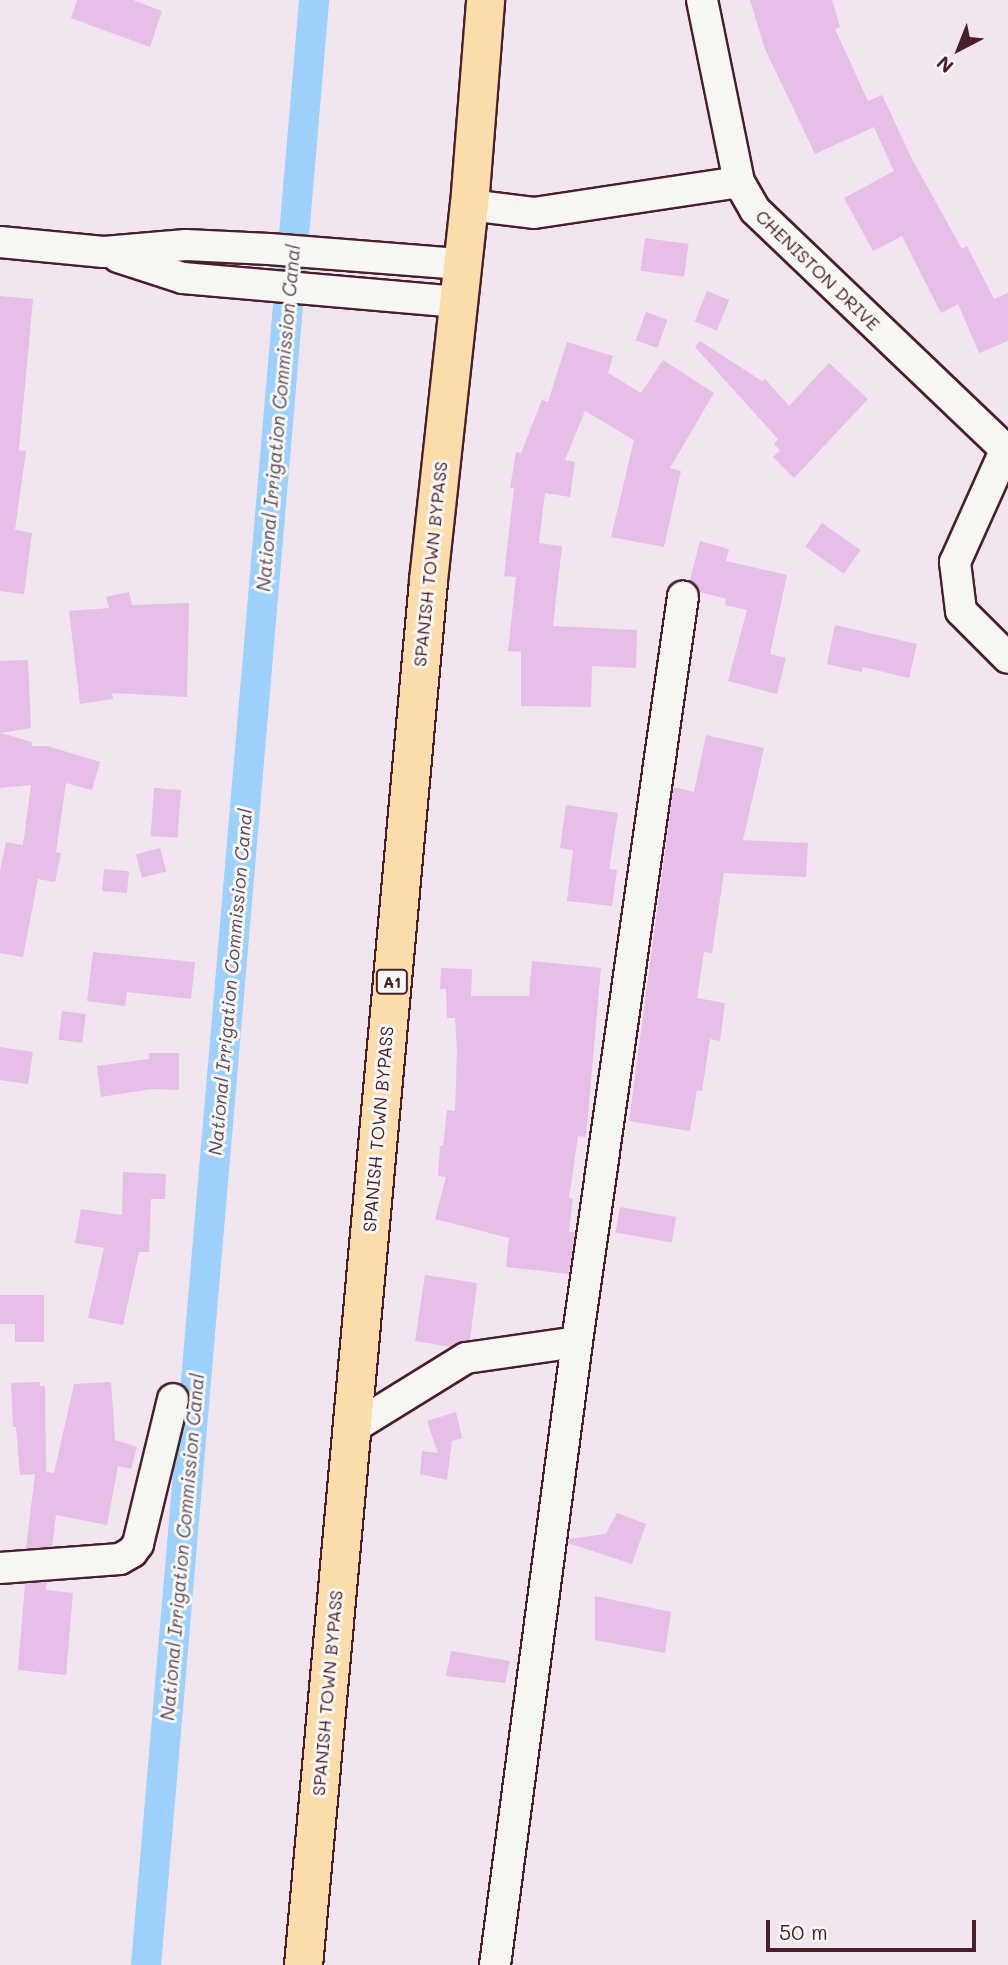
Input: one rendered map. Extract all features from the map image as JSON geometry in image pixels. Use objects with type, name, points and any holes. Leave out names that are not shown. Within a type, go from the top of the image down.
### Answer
[{"type":"main road","name":"SPANISH TOWN BYPASS","points":[[303,1965],[428,580],[469,205],[485,0]]},
{"type":"street","name":"CHENISTON DRIVE","points":[[702,0],[739,183],[755,210],[1007,451]]},
{"type":"street","points":[[469,205],[534,213],[739,183]]},
{"type":"street","points":[[0,242],[104,252],[186,245],[461,264]]},
{"type":"street","points":[[104,252],[183,278],[458,302]]},
{"type":"street","points":[[1007,451],[955,562],[961,611],[1008,658]]},
{"type":"street","points":[[495,1965],[577,1342],[683,596]]},
{"type":"street","points":[[351,1429],[466,1357],[577,1342]]},
{"type":"street","points":[[0,1568],[120,1559],[132,1552],[138,1544],[173,1399]]},
{"type":"building","points":[[77,0],[133,0],[162,11],[150,47],[71,18]]},
{"type":"building","points":[[750,0],[832,0],[840,27],[835,29],[868,101],[882,95],[913,161],[962,249],[967,246],[994,299],[1008,293],[1008,341],[979,353],[958,304],[941,313],[902,236],[873,251],[844,198],[894,171],[874,127],[815,154],[765,49]]},
{"type":"building","points":[[645,238],[689,244],[684,277],[640,271]]},
{"type":"building","points":[[707,291],[729,300],[717,331],[695,322]]},
{"type":"building","points":[[0,296],[33,299],[19,450],[26,451],[15,530],[32,533],[24,594],[0,591]]},
{"type":"building","points":[[646,312],[668,320],[657,348],[636,340]]},
{"type":"building","points":[[700,341],[762,381],[765,379],[789,406],[829,363],[868,399],[794,478],[773,457],[780,450],[774,444],[778,439],[695,347]]},
{"type":"building","points":[[567,342],[613,356],[608,373],[641,393],[663,360],[714,393],[670,468],[681,471],[664,547],[611,537],[634,440],[585,411],[565,460],[575,462],[570,497],[545,493],[539,543],[562,546],[553,626],[637,630],[636,668],[592,666],[591,707],[521,706],[521,652],[508,651],[516,577],[504,576],[514,488],[510,488],[516,452],[521,453],[542,400],[548,402]]},
{"type":"building","points":[[822,523],[861,550],[844,574],[805,547]]},
{"type":"building","points":[[700,541],[729,549],[726,561],[787,575],[770,654],[786,658],[777,694],[728,681],[747,610],[725,605],[726,599],[700,592],[690,580]]},
{"type":"building","points":[[129,592],[132,605],[189,603],[187,697],[112,693],[113,699],[80,704],[69,611],[109,608],[106,597]]},
{"type":"building","points":[[835,625],[917,644],[909,678],[863,667],[862,672],[827,664]]},
{"type":"building","points":[[28,660],[31,728],[1,733],[32,742],[32,746],[47,746],[100,762],[92,790],[66,783],[56,852],[61,853],[55,882],[38,879],[23,957],[0,953],[0,871],[6,842],[23,845],[31,785],[0,788],[0,661]]},
{"type":"building","points":[[706,735],[764,748],[743,840],[808,843],[806,877],[724,873],[712,953],[704,952],[697,998],[725,1003],[720,1041],[710,1039],[702,1091],[697,1090],[690,1131],[629,1121],[673,791],[674,787],[694,792]]},
{"type":"building","points":[[154,788],[181,790],[178,838],[151,836]]},
{"type":"building","points":[[566,805],[618,813],[609,869],[617,870],[612,906],[567,901],[573,850],[560,848]]},
{"type":"building","points":[[160,848],[166,871],[142,878],[136,854]]},
{"type":"building","points":[[104,869],[129,871],[127,893],[102,891]]},
{"type":"building","points":[[93,952],[195,962],[191,999],[127,992],[125,1006],[87,1001]]},
{"type":"building","points":[[532,961],[601,968],[586,1137],[578,1136],[569,1198],[573,1199],[569,1232],[575,1232],[569,1274],[506,1267],[509,1238],[435,1219],[446,1177],[438,1176],[440,1146],[443,1146],[447,1110],[455,1111],[457,1051],[455,1018],[447,1018],[446,989],[440,989],[441,968],[472,969],[471,996],[529,996]]},
{"type":"building","points":[[62,1011],[86,1014],[82,1043],[58,1040]]},
{"type":"building","points":[[0,1047],[33,1052],[28,1084],[0,1080]]},
{"type":"building","points":[[149,1053],[179,1053],[179,1090],[152,1089],[101,1097],[97,1066],[149,1059]]},
{"type":"building","points":[[123,1172],[166,1174],[165,1199],[151,1199],[149,1252],[139,1252],[123,1325],[88,1318],[104,1248],[75,1243],[81,1209],[122,1215]]},
{"type":"building","points":[[620,1207],[676,1217],[672,1243],[615,1233]]},
{"type":"building","points":[[425,1275],[477,1283],[470,1340],[451,1347],[415,1341]]},
{"type":"building","points":[[0,1295],[44,1295],[44,1342],[15,1342],[15,1324],[0,1324]]},
{"type":"building","points":[[40,1382],[40,1386],[45,1386],[46,1472],[54,1473],[74,1384],[111,1382],[115,1440],[137,1447],[131,1469],[118,1466],[107,1525],[56,1515],[52,1547],[26,1548],[35,1474],[20,1475],[16,1427],[13,1427],[11,1383]]},
{"type":"building","points":[[456,1412],[462,1438],[452,1441],[447,1480],[420,1474],[422,1451],[438,1453],[427,1421]]},
{"type":"building","points":[[617,1513],[646,1524],[632,1564],[568,1543],[569,1539],[606,1534]]},
{"type":"building","points":[[47,1582],[46,1590],[73,1593],[66,1675],[18,1670],[25,1584]]},
{"type":"building","points":[[595,1596],[671,1612],[665,1653],[595,1640]]},
{"type":"building","points":[[451,1651],[510,1661],[505,1683],[446,1676]]},
{"type":"waterway","name":"National Irrigation Commission Canal","points":[[146,1965],[314,0]]}]
